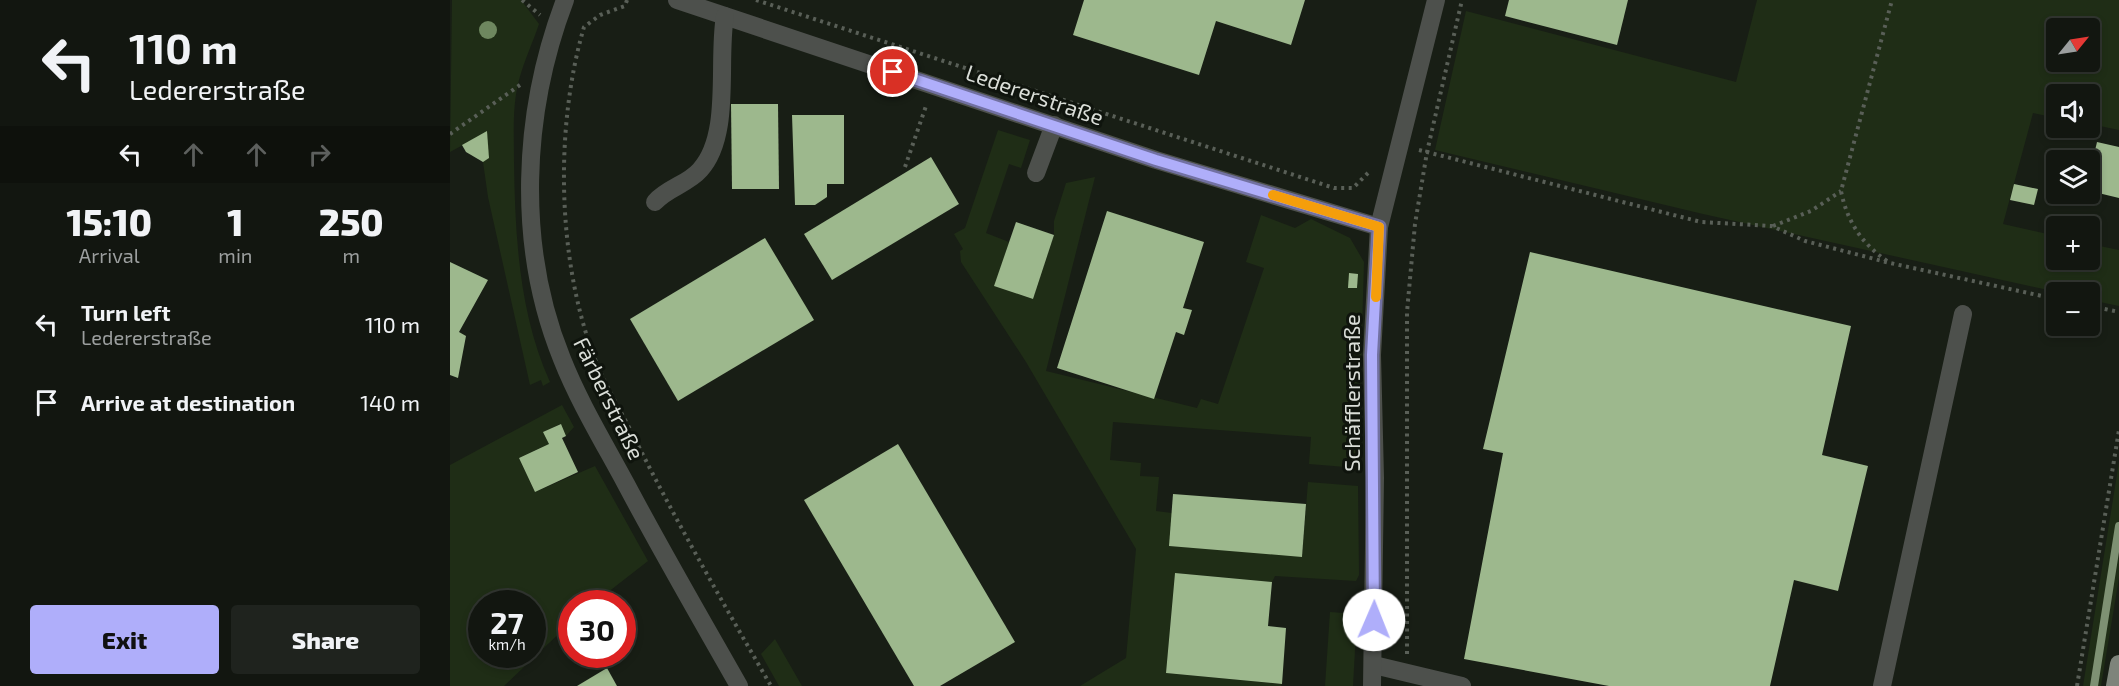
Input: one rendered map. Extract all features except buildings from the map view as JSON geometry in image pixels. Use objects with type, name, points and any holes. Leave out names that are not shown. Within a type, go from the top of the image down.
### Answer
[{"type":"main road","points":[[2115,686],[2119,664]]},
{"type":"street","name":"Färberstraße","points":[[565,0],[543,70],[529,165],[534,251],[552,333],[573,385],[668,562],[739,686]]},
{"type":"street","name":"Ledererstraße","points":[[676,0],[1156,160],[1379,227]]},
{"type":"street","name":"Schäfflerstraße","points":[[1372,686],[1374,665],[1372,355],[1379,227],[1436,0]]},
{"type":"street","points":[[655,202],[700,170],[713,152],[719,122],[721,39],[725,16]]},
{"type":"street","points":[[1036,173],[1053,125]]},
{"type":"street","points":[[1882,686],[1963,315]]},
{"type":"street","points":[[1374,665],[1462,686]]},
{"type":"path","points":[[627,0],[625,6],[600,15],[584,27],[565,119],[564,173],[567,233],[584,325],[605,384],[771,686]]},
{"type":"path","points":[[756,0],[1334,188],[1349,189],[1360,184],[1367,177],[1372,161]]},
{"type":"path","points":[[1407,672],[1407,312],[1415,224],[1427,152],[1462,0]]},
{"type":"path","points":[[1890,263],[1860,239],[1844,208],[1841,191],[1892,0]]},
{"type":"path","points":[[450,134],[543,70]]},
{"type":"path","points":[[905,167],[933,85]]},
{"type":"path","points":[[1427,152],[1701,222],[1772,226],[1804,241],[1890,263],[2046,297]]},
{"type":"path","points":[[1772,226],[1811,211],[1841,191]]},
{"type":"path","points":[[2100,308],[2119,312]]},
{"type":"path","points":[[2077,686],[2119,430]]},
{"type":"green space","points":[[452,0],[521,0],[539,24],[523,66],[515,100],[514,162],[518,246],[525,302],[531,329],[550,382],[543,386],[541,380],[530,385],[488,197],[483,162],[487,132],[450,152]]},
{"type":"green space","points":[[1757,0],[2119,0],[2119,130],[2100,126],[2100,84],[2046,84],[2046,116],[2033,113],[2003,224],[2046,234],[2046,270],[2100,270],[2100,246],[2119,250],[2119,306],[2100,302],[2100,282],[2046,282],[2046,290],[1703,214],[1435,150],[1466,11],[1736,82]]},
{"type":"green space","points":[[998,130],[1030,140],[1021,168],[1009,164],[986,233],[1009,242],[995,286],[1033,299],[1054,235],[1054,221],[1066,183],[1095,177],[1046,371],[1197,408],[1201,399],[1218,404],[1264,268],[1246,262],[1261,215],[1295,228],[1311,219],[1350,238],[1364,262],[1358,468],[1309,464],[1311,437],[1113,422],[1110,460],[1141,463],[1140,476],[1159,477],[1156,511],[1172,513],[1170,546],[1302,556],[1308,482],[1358,486],[1359,575],[1356,581],[1275,576],[1272,582],[1175,573],[1166,673],[1282,684],[1281,686],[1080,686],[1126,658],[1136,549],[1026,362],[961,262],[960,251],[963,249],[954,234],[965,228]]},
{"type":"green space","points":[[562,405],[574,427],[566,436],[560,424],[544,432],[549,444],[519,458],[535,492],[595,466],[648,561],[611,590],[558,590],[558,634],[546,646],[546,590],[468,590],[468,668],[523,668],[504,686],[450,686],[450,465]]},
{"type":"green space","points":[[2119,462],[2119,578],[2101,686],[2083,686]]},
{"type":"green space","points":[[1330,612],[1357,614],[1353,686],[1325,686]]},
{"type":"green space","points":[[775,639],[802,686],[779,686],[761,654]]},
{"type":"waterway","points":[[2094,686],[2119,526]]},
{"type":"slow traffic","points":[[1273,195],[1379,227],[1376,297]]},
{"type":"route","points":[[893,72],[1156,160],[1379,227],[1372,355],[1375,478],[1374,620]]}]
